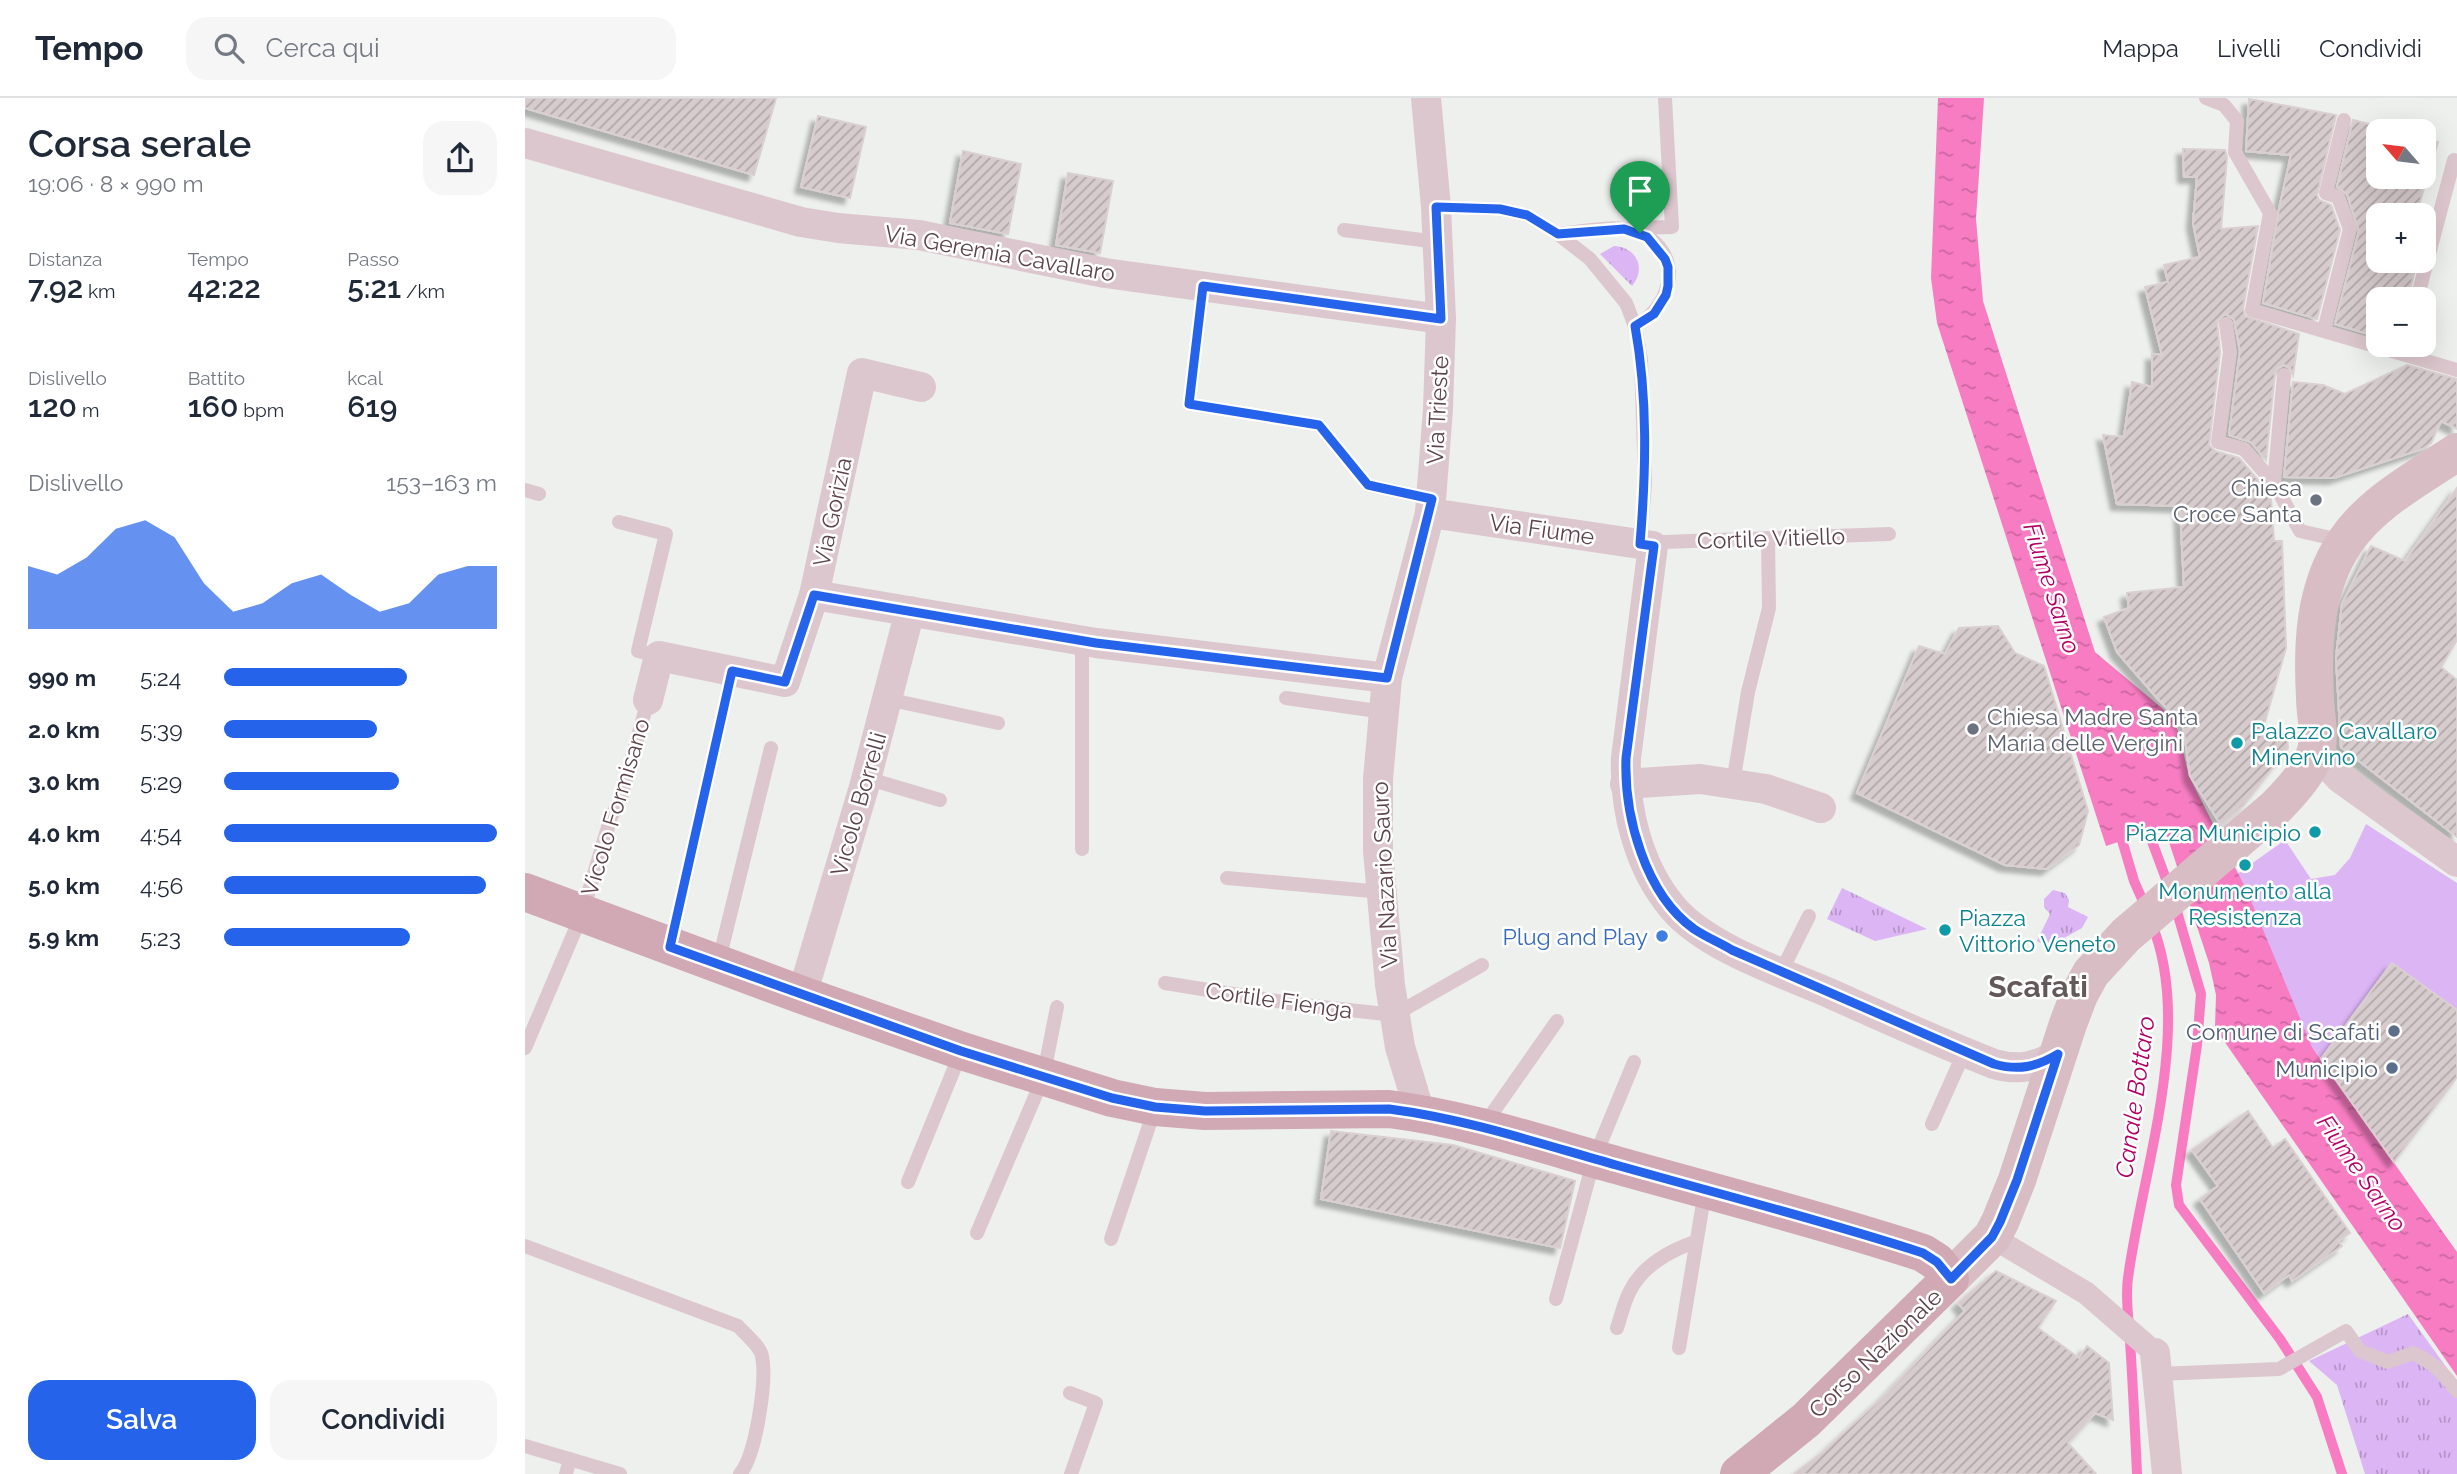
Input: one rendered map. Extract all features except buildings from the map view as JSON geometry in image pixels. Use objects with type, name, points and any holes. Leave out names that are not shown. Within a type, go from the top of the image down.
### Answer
[{"type":"main road","points":[[2317,747],[2313,664],[2319,601],[2330,567],[2346,541],[2369,514],[2457,452]]},
{"type":"main road","name":"Corso Nazionale","points":[[1739,1474],[1806,1420],[1992,1237],[2017,1180],[2079,995],[2091,973],[2107,954],[2276,808],[2293,789],[2317,747]]},
{"type":"main road","points":[[525,892],[718,965],[961,1051],[1112,1098],[1155,1107],[1205,1111],[1389,1109],[1483,1126],[1823,1221],[1923,1253],[1937,1262],[1951,1279]]},
{"type":"street","name":"Via Trieste","points":[[1426,98],[1436,207],[1441,319],[1439,409],[1431,506]]},
{"type":"street","name":"Via Geremia Cavallaro","points":[[525,143],[801,222],[919,235],[1105,273],[1441,319]]},
{"type":"street","name":"Via Gorizia","points":[[921,387],[862,373],[814,595],[1081,641],[1387,678]]},
{"type":"street","name":"Via Fiume","points":[[1431,506],[1647,545]]},
{"type":"street","name":"Via Nazario Sauro","points":[[1420,1113],[1400,1047],[1394,1014],[1378,851],[1378,779],[1387,678],[1431,506]]},
{"type":"street","points":[[1647,545],[1625,784],[1638,844],[1653,878],[1672,908],[1694,929],[1732,950],[1964,1053],[2011,1069],[2030,1068],[2058,1054]]},
{"type":"street","points":[[648,700],[659,656],[785,682],[814,595]]},
{"type":"street","name":"Vicolo Borrelli","points":[[802,995],[866,778],[910,611]]},
{"type":"street","points":[[2317,747],[2327,765],[2340,778],[2457,862]]},
{"type":"street","points":[[1625,784],[1700,779],[1733,783],[1766,789],[1821,808]]},
{"type":"street","points":[[1992,1237],[2098,1302],[2156,1363],[2167,1474]]},
{"type":"lane","points":[[1558,234],[1672,227],[1665,98]]},
{"type":"lane","points":[[2206,98],[2224,105],[2237,121],[2235,152],[2270,212],[2252,310],[2366,340]]},
{"type":"lane","points":[[2324,330],[2350,229],[2338,197],[2326,193],[2344,120]]},
{"type":"lane","points":[[2420,287],[2454,160]]},
{"type":"lane","points":[[1436,207],[1500,209],[1527,215],[1558,234],[1604,273],[1626,303],[1635,326],[1641,360],[1647,545]]},
{"type":"lane","points":[[1624,229],[1640,233],[1654,243],[1665,259],[1669,276],[1666,295],[1661,305],[1635,326]]},
{"type":"lane","points":[[1344,230],[1437,242]]},
{"type":"lane","points":[[1203,286],[1189,404],[1319,425],[1368,485],[1431,506]]},
{"type":"lane","points":[[2226,324],[2230,352],[2218,442],[2244,449],[2274,483],[2300,531],[2346,541]]},
{"type":"lane","points":[[2424,357],[2457,370]]},
{"type":"lane","points":[[2274,483],[2284,375]]},
{"type":"lane","points":[[619,522],[666,534],[638,651],[659,656]]},
{"type":"lane","name":"Cortile Vitiello","points":[[1647,545],[1664,542],[1889,534]]},
{"type":"lane","points":[[1733,783],[1748,692],[1769,608],[1768,538]]},
{"type":"lane","points":[[1081,641],[1081,849]]},
{"type":"lane","points":[[670,947],[732,671]]},
{"type":"lane","points":[[1286,698],[1384,712]]},
{"type":"lane","points":[[887,699],[998,723]]},
{"type":"lane","name":"Vicolo Formisano","points":[[525,1048],[582,914],[611,817],[621,798],[648,700]]},
{"type":"lane","points":[[718,965],[771,748]]},
{"type":"lane","points":[[866,778],[940,800]]},
{"type":"lane","points":[[1227,878],[1382,892]]},
{"type":"lane","points":[[1781,972],[1809,916]]},
{"type":"lane","points":[[1394,1014],[1482,965]]},
{"type":"lane","name":"Cortile Fienga","points":[[1165,983],[1295,1004],[1394,1014]]},
{"type":"lane","points":[[977,1233],[1043,1078],[1057,1007]]},
{"type":"lane","points":[[1483,1126],[1557,1021]]},
{"type":"lane","points":[[908,1182],[961,1051]]},
{"type":"lane","points":[[1932,1124],[1964,1053]]},
{"type":"lane","points":[[1556,1299],[1594,1159],[1634,1062]]},
{"type":"lane","points":[[1111,1239],[1155,1107]]},
{"type":"lane","points":[[1679,1348],[1705,1190]]},
{"type":"lane","points":[[1617,1328],[1630,1289],[1643,1274],[1671,1251],[1695,1242]]},
{"type":"lane","points":[[525,1246],[738,1326],[762,1354],[762,1401],[748,1465],[740,1474]]},
{"type":"lane","points":[[2156,1363],[2279,1369],[2346,1331],[2360,1351],[2388,1362],[2413,1353],[2428,1360],[2457,1391]]},
{"type":"lane","points":[[1070,1393],[1096,1403],[1071,1474]]},
{"type":"lane","points":[[525,1446],[620,1474]]},
{"type":"lane","points":[[566,1474],[570,1459]]},
{"type":"green space","points":[[1614,246],[1628,250],[1637,260],[1639,272],[1632,286],[1600,254]]},
{"type":"green space","points":[[2366,824],[2457,883],[2457,1010],[2392,963],[2321,1059],[2312,1047],[2237,874],[2285,840],[2311,879],[2335,875],[2350,858]]},
{"type":"green space","points":[[1842,888],[1927,929],[1875,941],[1827,919]]},
{"type":"green space","points":[[2053,890],[2065,893],[2069,900],[2068,907],[2088,917],[2082,928],[2048,947],[2037,941],[2050,914],[2044,907],[2044,899]]},
{"type":"green space","points":[[2408,1314],[2457,1382],[2457,1474],[2365,1474],[2337,1385],[2309,1361]]},
{"type":"water","name":"Fiume Sarno","points":[[1938,98],[1984,98],[1976,219],[1983,301],[2095,652],[2174,721],[2189,776],[2246,889],[2312,1047],[2457,1252],[2457,1376],[2215,1028],[2216,995],[2209,963],[2164,827],[2106,846],[1937,323],[1931,278]]},
{"type":"waterway","points":[[2144,820],[2169,887]]},
{"type":"waterway","name":"Canale Bottaro","points":[[2119,830],[2134,881],[2146,908]]},
{"type":"waterway","points":[[2175,905],[2201,994],[2197,1045],[2176,1185],[2179,1205],[2280,1339],[2317,1397],[2342,1474]]},
{"type":"waterway","name":"Canale Bottaro","points":[[2137,1474],[2127,1286],[2167,1052],[2168,1006],[2163,963],[2151,922]]},
{"type":"place","name":"Chiesa Croce Santa","points":[[2316,500]]},
{"type":"place","name":"Chiesa Madre Santa Maria delle Vergini","points":[[1973,729]]},
{"type":"place","name":"Palazzo Cavallaro Minervino","points":[[2237,743]]},
{"type":"place","name":"Piazza Municipio","points":[[2315,832]]},
{"type":"place","name":"Monumento alla Resistenza","points":[[2245,865]]},
{"type":"place","name":"Piazza Vittorio Veneto","points":[[1945,930]]},
{"type":"place","name":"Plug and Play","points":[[1662,936]]},
{"type":"place","name":"Comune di Scafati","points":[[2394,1031]]},
{"type":"place","name":"Municipio","points":[[2392,1068]]},
{"type":"district","name":"Scafati","points":[[2038,986]]},
{"type":"route","points":[[1436,207],[1500,209],[1527,215],[1558,234],[1614,229],[1640,233],[1660,251],[1668,267],[1669,276],[1666,295],[1661,305],[1654,314],[1635,326],[1641,360],[1645,442],[1640,544],[1654,546],[1626,758],[1625,784],[1638,844],[1653,878],[1672,908],[1694,929],[1732,950],[1994,1064],[2011,1069],[2030,1068],[2058,1054],[2017,1180],[2000,1222],[1981,1250],[1951,1279],[1937,1262],[1923,1253],[1823,1221],[1483,1126],[1389,1109],[1205,1111],[1155,1107],[1112,1098],[961,1051],[670,947],[732,671],[785,682],[814,595],[1096,643],[1387,678],[1432,499],[1368,485],[1319,425],[1189,404],[1203,286],[1441,319],[1436,207]]}]
